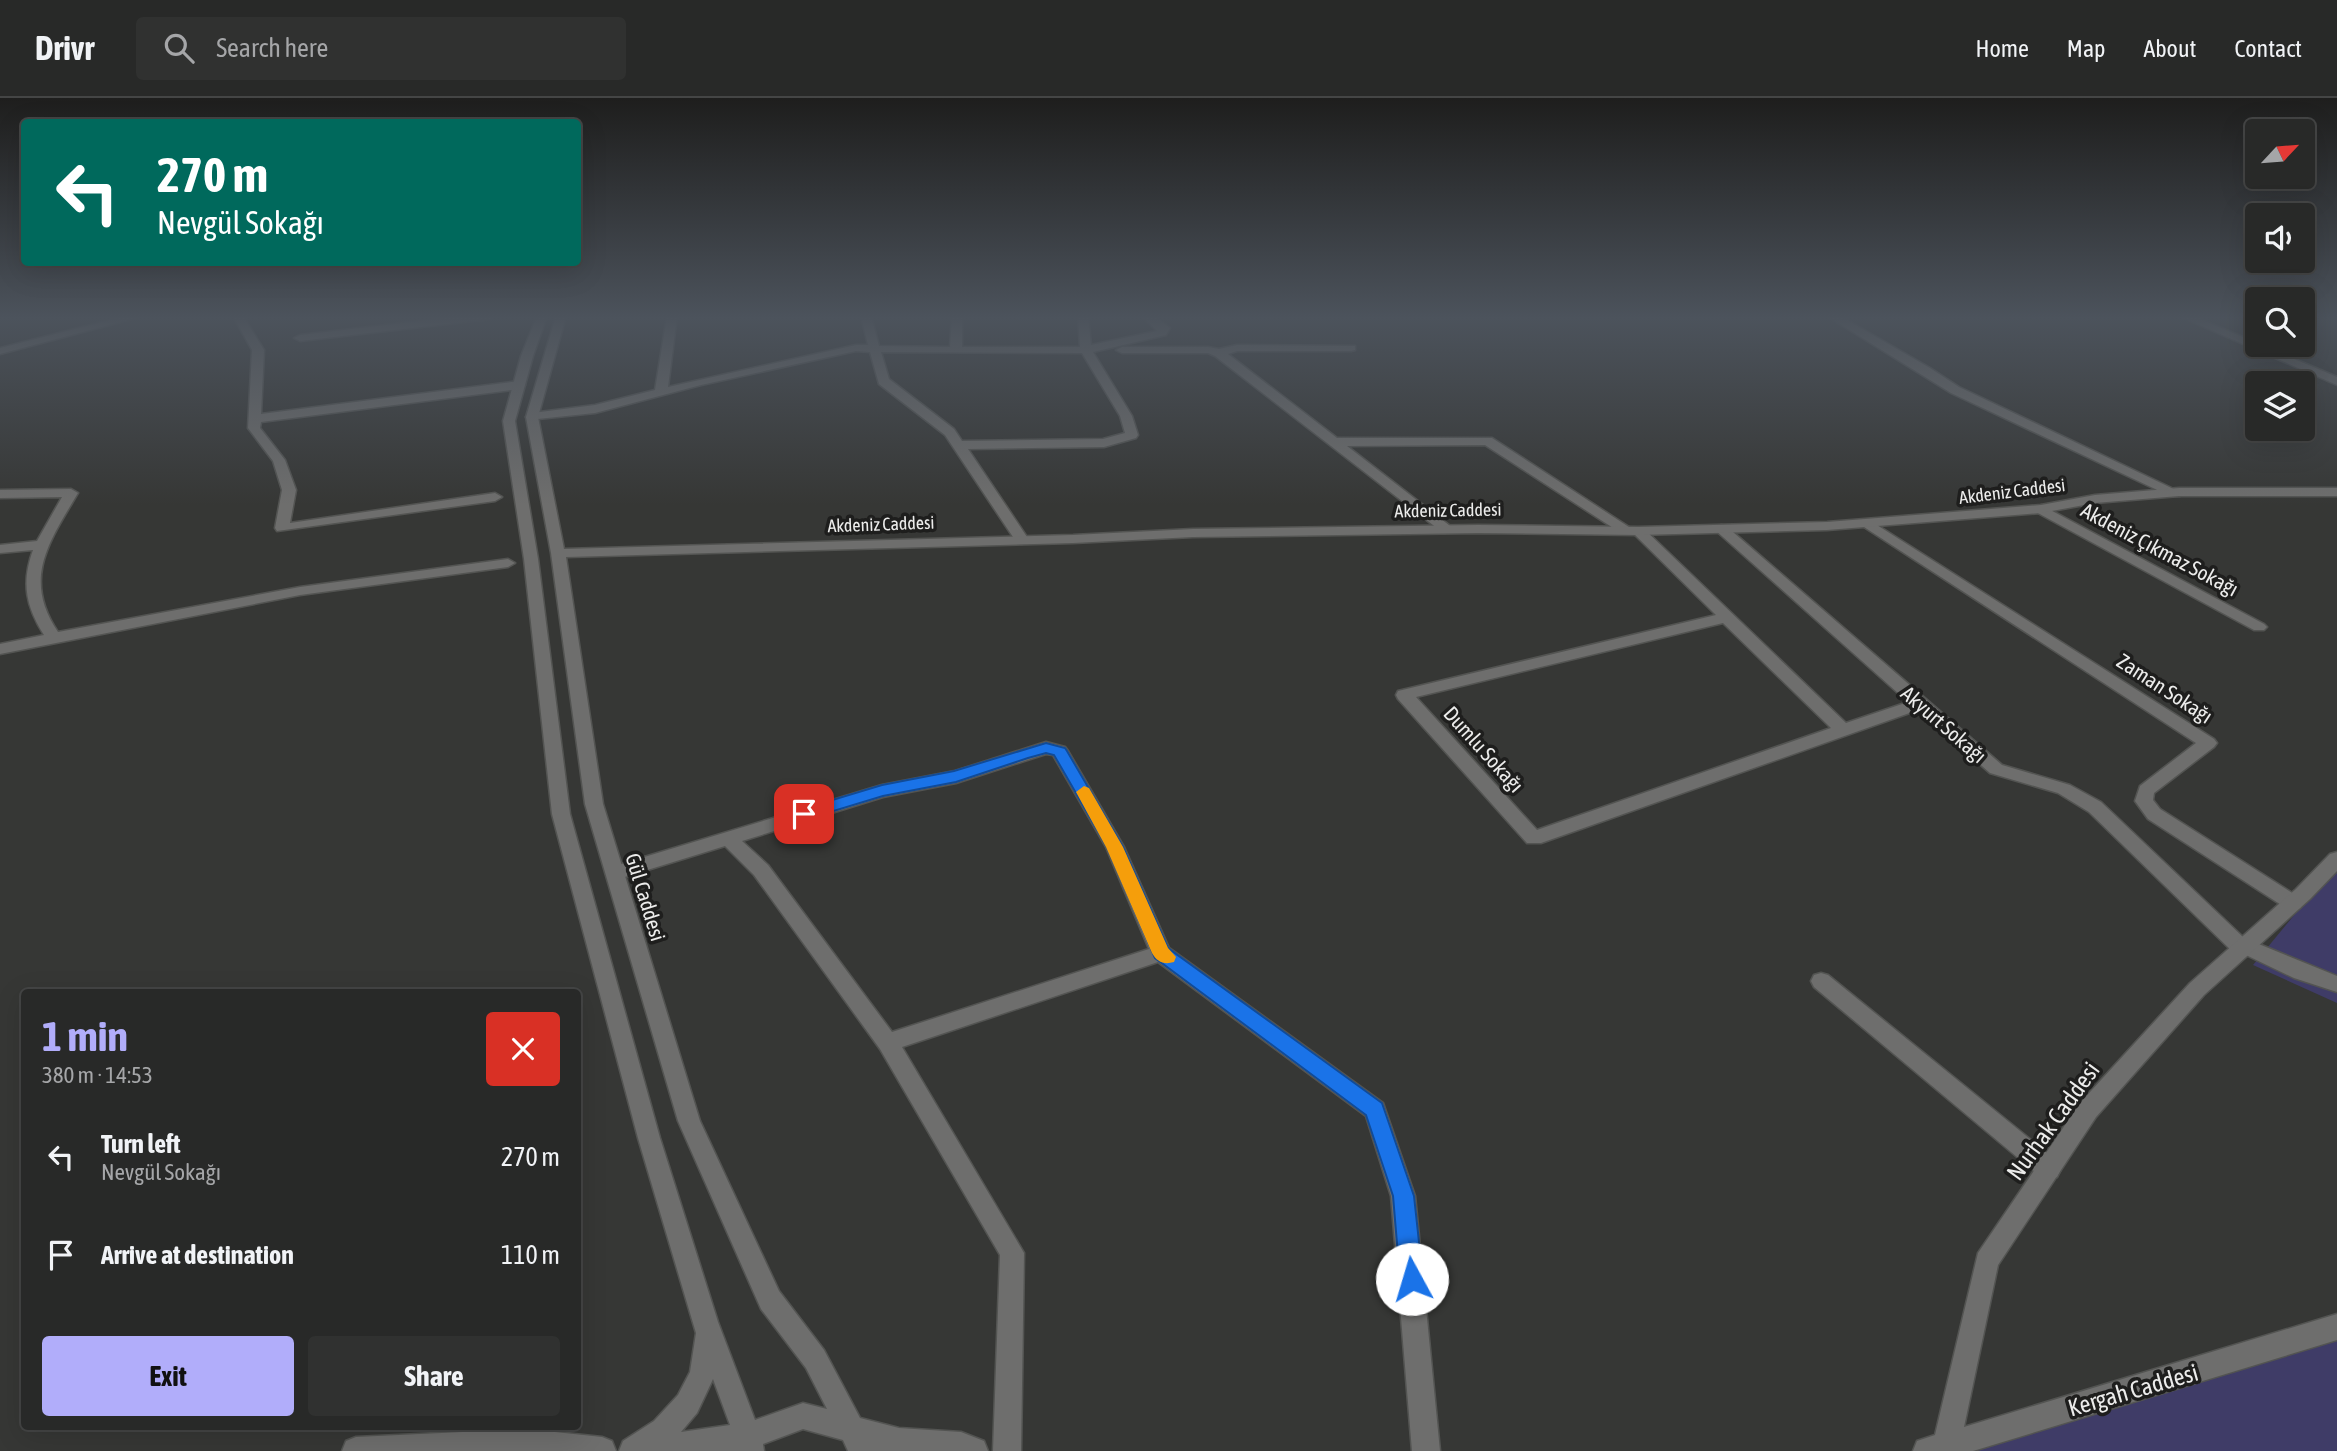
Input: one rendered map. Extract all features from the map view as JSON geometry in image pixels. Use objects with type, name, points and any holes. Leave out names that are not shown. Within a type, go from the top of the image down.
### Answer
[{"type":"street","points":[[256,379],[254,428],[279,460],[289,490],[282,528],[495,497]]},
{"type":"street","points":[[521,379],[509,421],[531,559],[561,814],[649,1138],[705,1322],[749,1444]]},
{"type":"street","name":"Gül Caddesi","points":[[542,379],[532,417],[558,553],[594,804],[689,1121],[770,1300],[815,1359],[858,1440]]},
{"type":"street","points":[[662,392],[664,379]]},
{"type":"street","points":[[532,417],[595,408],[719,379]]},
{"type":"street","points":[[883,379],[950,432],[1023,540]]},
{"type":"street","points":[[958,445],[1104,443],[1132,435],[1126,416],[1104,379]]},
{"type":"street","points":[[1252,379],[1447,529]]},
{"type":"street","points":[[1939,379],[1955,390],[2175,493]]},
{"type":"street","points":[[254,419],[519,385]]},
{"type":"street","points":[[1332,442],[1488,441],[1632,530],[1727,617],[1843,730]]},
{"type":"street","name":"Akdeniz Caddesi","points":[[558,553],[1193,533],[1447,529],[1721,530],[1869,524],[2041,509],[2095,499],[2175,493],[2337,492]]},
{"type":"street","points":[[0,494],[71,493],[34,561],[31,594],[43,624],[54,638]]},
{"type":"street","name":"Akdeniz Çıkmaz Sokağı","points":[[2041,509],[2259,627]]},
{"type":"street","name":"Zaman Sokağı","points":[[1869,524],[2208,743],[2146,790],[2144,801],[2154,814],[2293,903]]},
{"type":"street","name":"Akyurt Sokağı","points":[[1721,530],[1996,769],[2064,789],[2086,800],[2244,946],[2311,977],[2337,984]]},
{"type":"street","points":[[0,549],[42,545]]},
{"type":"street","points":[[0,649],[300,591],[508,563]]},
{"type":"street","name":"Dumlu Sokağı","points":[[1727,617],[1404,695],[1534,838],[1922,703]]},
{"type":"street","points":[[615,873],[882,791],[956,777],[1024,753],[1046,748],[1056,749],[1062,754],[1115,847],[1161,953],[1375,1110],[1404,1196],[1426,1451]]},
{"type":"street","points":[[727,837],[761,870],[888,1043],[1012,1253],[1007,1451]]},
{"type":"street","name":"Nurhak Caddesi","points":[[1941,1449],[1987,1261],[2088,1110],[2197,989],[2293,903],[2337,859]]},
{"type":"street","points":[[888,1043],[1161,953]]},
{"type":"street","points":[[1821,981],[2049,1169]]},
{"type":"street","points":[[633,1451],[662,1433],[677,1419],[698,1386],[708,1353],[705,1322]]},
{"type":"street","name":"Kergah Caddesi","points":[[1941,1449],[2022,1421],[2218,1366],[2337,1326]]},
{"type":"street","points":[[646,1451],[749,1444],[803,1416],[858,1440],[961,1446],[974,1451]]},
{"type":"street","points":[[356,1451],[527,1443],[602,1451]]},
{"type":"shaded area","points":[[2337,863],[2337,1003],[2253,965]]},
{"type":"shaded area","points":[[2337,1328],[2337,1451],[1935,1451]]},
{"type":"slow traffic","points":[[1084,792],[1115,847],[1161,953],[1167,957]]},
{"type":"route","points":[[804,814],[882,791],[956,777],[1024,753],[1046,748],[1059,751],[1115,847],[1161,953],[1375,1110],[1404,1196],[1412,1279]]}]
